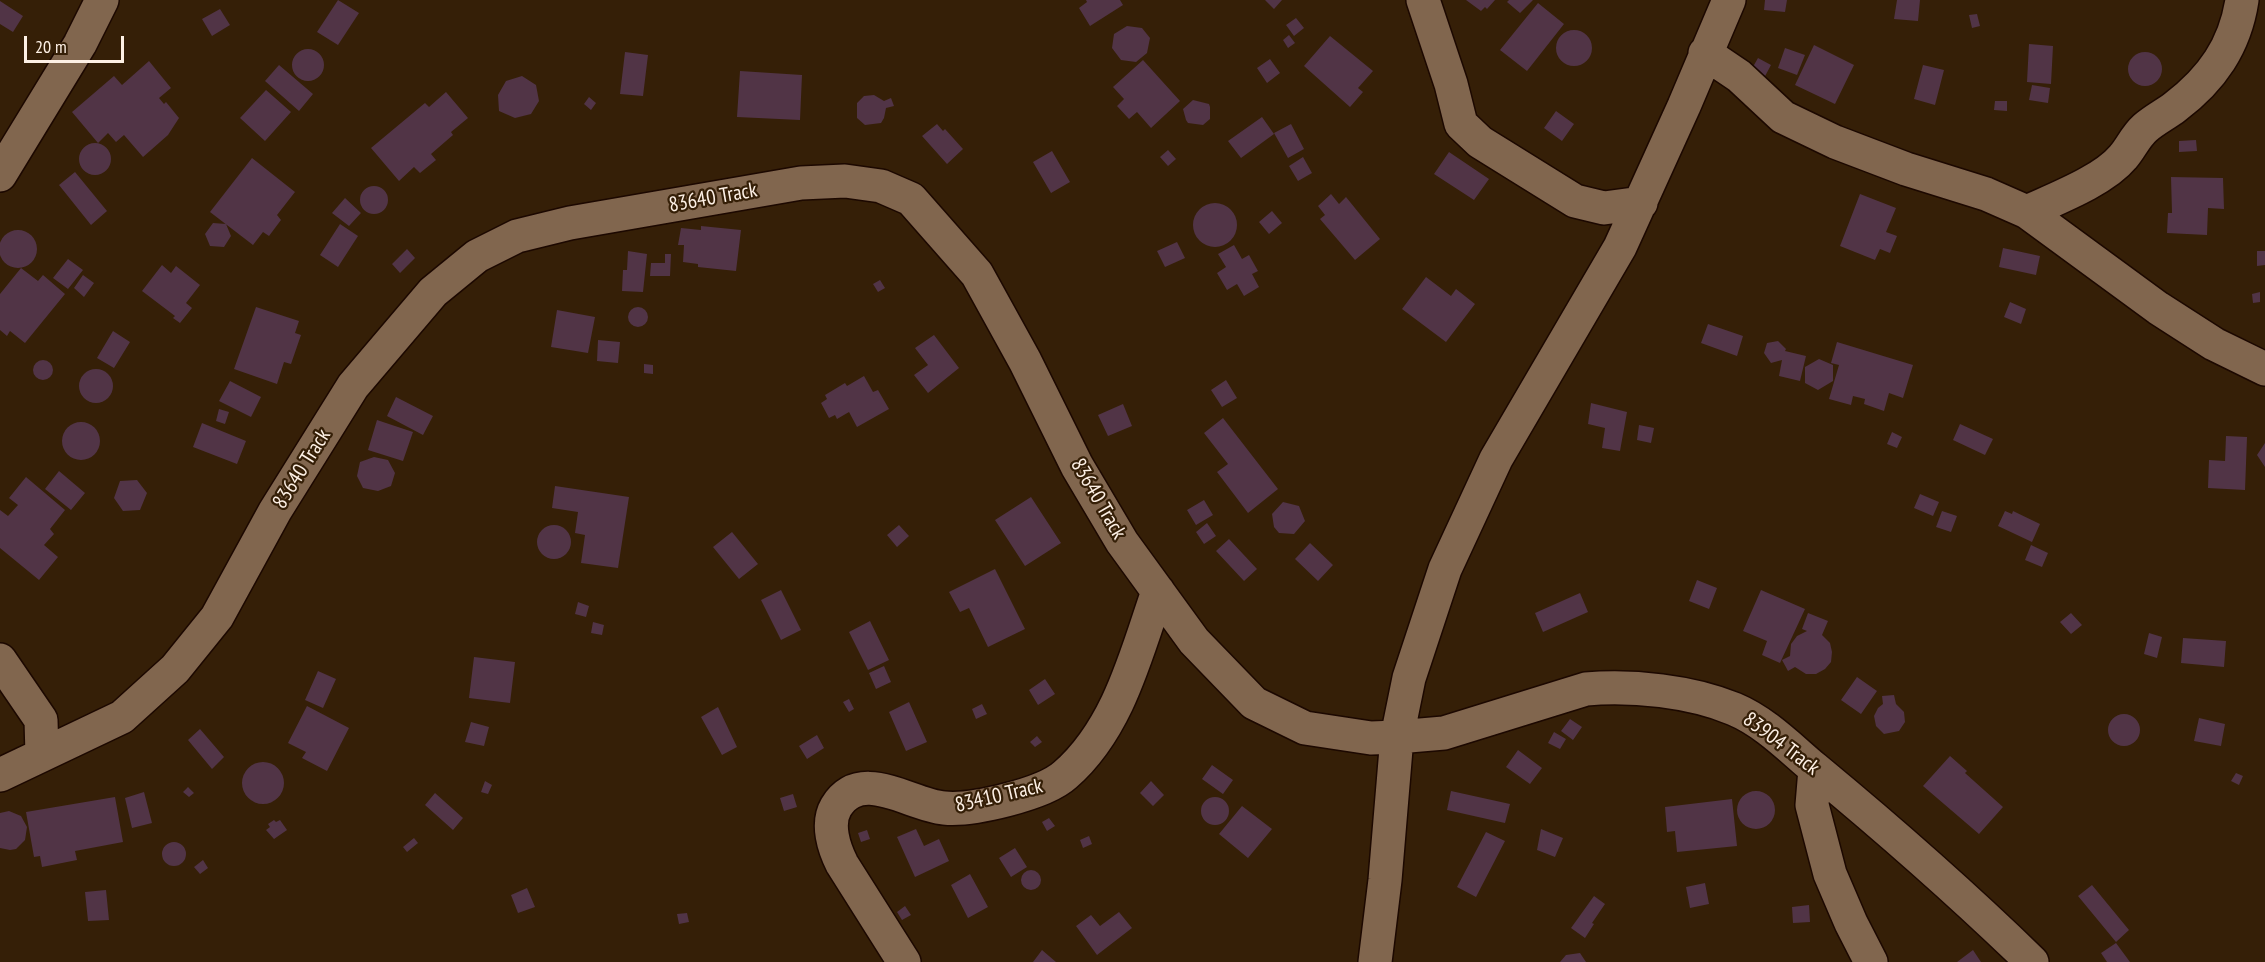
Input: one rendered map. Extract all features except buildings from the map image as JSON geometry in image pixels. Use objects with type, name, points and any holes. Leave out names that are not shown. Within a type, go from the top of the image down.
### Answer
[{"type":"street","points":[[0,176],[80,44],[102,0]]},
{"type":"street","points":[[1423,0],[1452,84],[1461,124],[1467,131],[1480,142],[1575,201],[1604,208],[1641,203]]},
{"type":"street","points":[[1376,962],[1398,738],[1409,678],[1444,569],[1496,459],[1620,247],[1729,0]]},
{"type":"street","points":[[2027,212],[2073,191],[2107,171],[2123,157],[2134,139],[2146,127],[2190,95],[2215,69],[2232,41],[2242,0]]},
{"type":"street","points":[[1706,53],[1739,76],[1783,117],[1836,142],[1906,169],[1986,194],[2027,212],[2158,308],[2214,344],[2265,369]]},
{"type":"street","name":"83640 Track","points":[[0,775],[122,717],[175,669],[217,618],[275,511],[353,386],[433,292],[477,256],[517,237],[570,223],[801,183],[845,181],[881,186],[910,199],[977,274],[1020,351],[1077,466],[1122,542],[1194,641],[1254,703],[1305,728],[1371,738],[1398,738]]},
{"type":"street","name":"83410 Track","points":[[904,962],[834,848],[833,812],[841,799],[850,792],[875,789],[942,808],[963,808],[1042,789],[1064,776],[1104,730],[1120,696],[1158,591]]},
{"type":"street","points":[[0,660],[41,720],[42,755]]},
{"type":"street","name":"83904 Track","points":[[1398,738],[1444,733],[1586,689],[1609,687],[1685,696],[1734,709],[1760,722],[1883,824],[2032,962]]},
{"type":"street","points":[[1815,769],[1812,805],[1830,874],[1871,962]]}]
